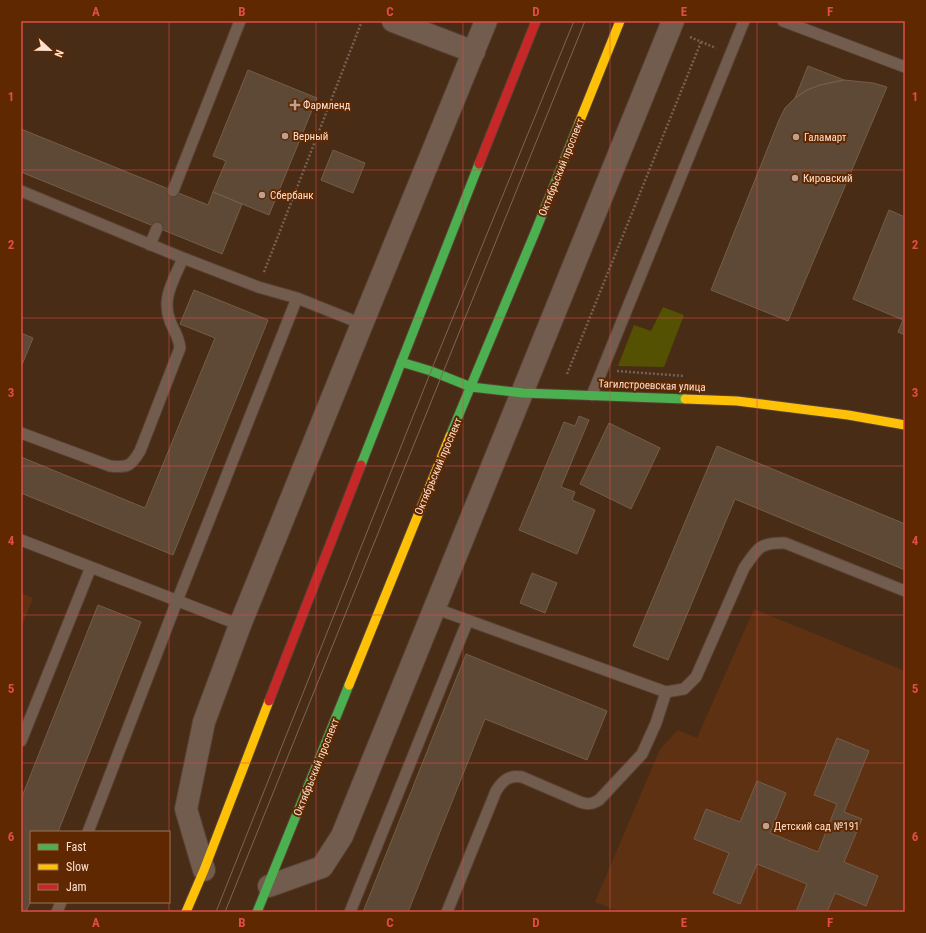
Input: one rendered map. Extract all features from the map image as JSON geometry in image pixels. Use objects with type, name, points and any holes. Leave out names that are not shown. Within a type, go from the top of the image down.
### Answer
[{"type":"main road","points":[[186,912],[204,870],[401,362],[536,21]]},
{"type":"main road","name":"Октябрьский проспект","points":[[257,912],[269,886],[428,488],[536,230],[620,21]]},
{"type":"main road","name":"Тагилстроевская улица","points":[[401,362],[431,371],[471,387],[523,393],[737,401],[848,415],[905,425]]},
{"type":"street","points":[[393,21],[474,52]]},
{"type":"street","points":[[204,870],[186,809],[204,722],[240,625],[486,21]]},
{"type":"street","points":[[269,886],[322,866],[342,836],[672,24]]},
{"type":"lane","points":[[173,191],[240,21]]},
{"type":"lane","points":[[592,395],[744,21]]},
{"type":"lane","points":[[783,21],[905,66]]},
{"type":"lane","points":[[21,191],[258,288],[297,298],[362,324]]},
{"type":"lane","points":[[150,245],[157,228]]},
{"type":"lane","points":[[21,433],[110,466],[120,467],[130,465],[140,451],[180,348],[180,340],[171,324],[166,306],[167,296],[183,258]]},
{"type":"lane","points":[[88,831],[297,298]]},
{"type":"lane","points":[[21,540],[177,602],[240,625]]},
{"type":"lane","points":[[434,608],[666,692],[684,689],[696,677],[744,568],[762,545],[773,542],[785,543],[905,592]]},
{"type":"lane","points":[[21,741],[91,567]]},
{"type":"lane","points":[[350,912],[468,620]]},
{"type":"lane","points":[[447,912],[501,782],[514,776],[522,777],[580,802],[587,804],[599,800],[642,754],[656,723],[666,692]]},
{"type":"path","points":[[258,288],[362,21]]},
{"type":"path","points":[[672,24],[700,42],[732,53]]},
{"type":"path","points":[[558,394],[700,42]]},
{"type":"shaded area","points":[[663,307],[684,315],[664,367],[618,366],[634,325],[651,331]]},
{"type":"shaded area","points":[[21,593],[33,598],[21,628]]},
{"type":"shaded area","name":"Детский сад №191","points":[[754,609],[905,671],[905,912],[620,912],[595,902],[660,749],[678,730],[697,738]]},
{"type":"building","points":[[808,66],[844,80],[820,85],[807,90],[795,98]]},
{"type":"building","points":[[248,70],[317,98],[269,215],[213,192],[226,161],[213,156]]},
{"type":"building","points":[[844,80],[873,83],[887,87],[788,321],[711,290],[785,108],[795,98],[807,90],[820,85]]},
{"type":"building","points":[[21,129],[208,205],[213,192],[242,204],[222,254],[21,172]]},
{"type":"building","points":[[333,150],[365,163],[353,193],[321,180]]},
{"type":"building","points":[[889,210],[905,217],[905,335],[898,332],[903,320],[853,299]]},
{"type":"building","points":[[194,290],[268,320],[173,555],[21,493],[21,457],[145,508],[215,338],[180,324]]},
{"type":"building","points":[[21,333],[33,338],[21,367]]},
{"type":"building","points":[[579,416],[589,420],[561,487],[575,492],[572,500],[595,510],[577,554],[519,530],[564,422],[575,426]]},
{"type":"building","points":[[609,423],[660,448],[631,509],[580,484]]},
{"type":"building","points":[[717,446],[905,524],[905,570],[735,499],[668,660],[633,646]]},
{"type":"building","points":[[532,573],[557,583],[545,613],[520,603]]},
{"type":"building","points":[[98,605],[141,622],[58,831],[30,831],[30,902],[26,912],[21,912],[21,799]]},
{"type":"building","points":[[466,654],[607,711],[587,760],[485,719],[408,912],[363,912]]},
{"type":"building","points":[[837,738],[869,751],[844,812],[862,819],[844,862],[878,876],[866,906],[835,893],[827,912],[796,912],[807,884],[757,864],[740,904],[713,893],[729,853],[694,839],[706,809],[740,822],[757,781],[786,793],[770,833],[818,852],[837,804],[814,795]]},
{"type":"tram line","points":[[216,912],[431,371],[574,21]]},
{"type":"tram line","points":[[225,912],[585,21]]},
{"type":"traffic: fast","points":[[450,436],[579,123]]},
{"type":"traffic: fast","points":[[361,465],[479,164]]},
{"type":"traffic: fast","points":[[401,362],[431,371],[471,387],[523,393],[685,399]]},
{"type":"traffic: fast","points":[[257,912],[349,685]]},
{"type":"traffic: slow","points":[[579,123],[620,21]]},
{"type":"traffic: slow","points":[[685,399],[737,401],[848,415],[905,425]]},
{"type":"traffic: slow","points":[[349,685],[450,436]]},
{"type":"traffic: slow","points":[[186,912],[204,870],[269,701]]},
{"type":"traffic: jam","points":[[479,164],[536,21]]},
{"type":"traffic: jam","points":[[269,701],[361,465]]},
{"type":"place","name":"Фармленд","points":[[295,105]]},
{"type":"place","name":"Верный","points":[[285,136]]},
{"type":"place","name":"Галамарт","points":[[796,137]]},
{"type":"place","name":"Кировский","points":[[795,178]]},
{"type":"place","name":"Сбербанк","points":[[262,195]]},
{"type":"place","name":"Детский сад №191","points":[[766,826]]}]
